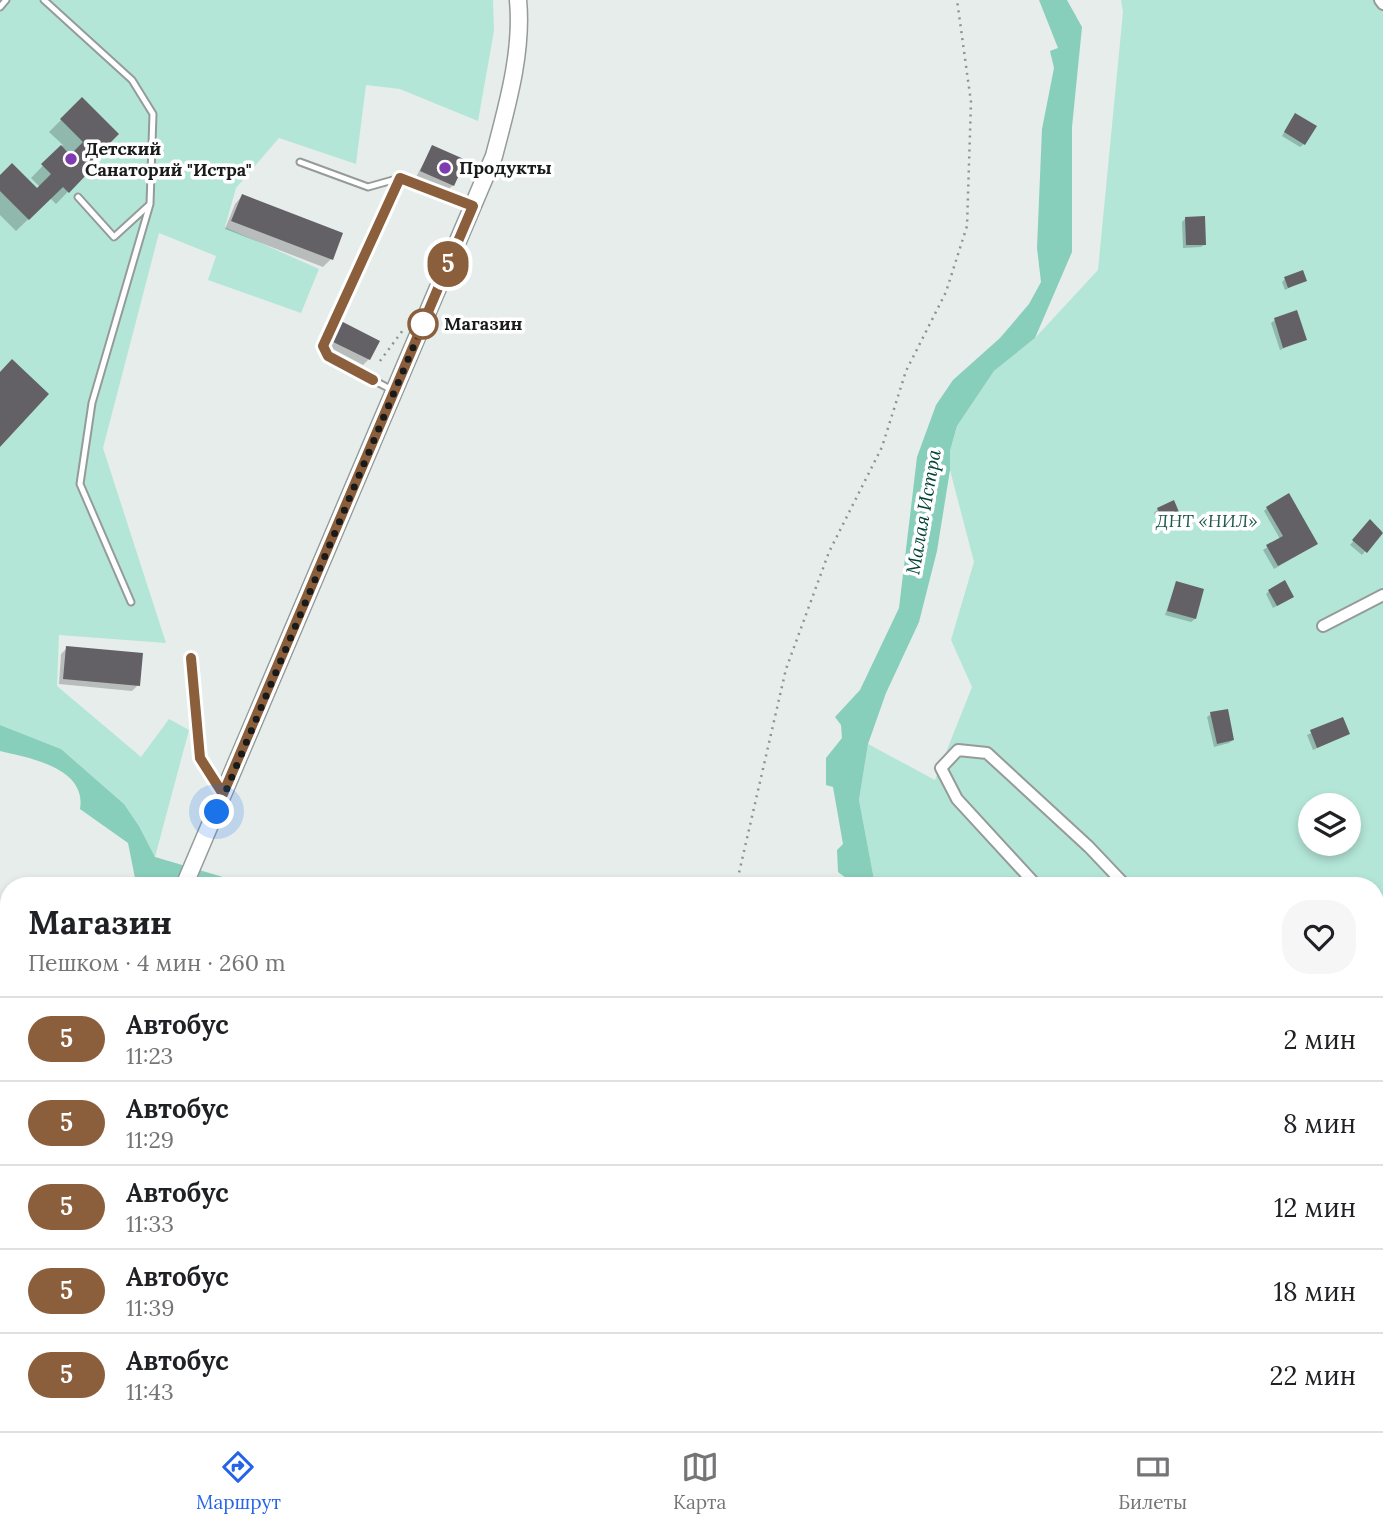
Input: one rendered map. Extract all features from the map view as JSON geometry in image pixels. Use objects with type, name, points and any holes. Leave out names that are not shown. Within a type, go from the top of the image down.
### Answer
[{"type":"main road","points":[[188,877],[494,156],[507,106],[519,37],[518,0]]},
{"type":"street","points":[[1323,626],[1383,595]]},
{"type":"street","points":[[1029,877],[957,799],[941,768],[958,750],[987,753],[1089,847],[1117,877]]},
{"type":"lane","points":[[0,7],[6,0]]},
{"type":"lane","points":[[44,0],[132,79],[153,114],[150,204],[92,402],[80,484],[102,542],[131,602]]},
{"type":"lane","points":[[300,162],[368,187],[400,178],[473,206]]},
{"type":"lane","points":[[395,391],[328,356],[323,346],[400,178]]},
{"type":"lane","points":[[78,197],[114,237],[150,204]]},
{"type":"lane","points":[[191,658],[200,758],[223,794]]},
{"type":"path","points":[[738,877],[786,669],[829,552],[881,447],[906,371],[946,292],[967,226],[971,102],[957,0]]},
{"type":"green space","points":[[0,0],[493,0],[494,31],[478,121],[400,89],[366,85],[356,164],[279,138],[236,188],[225,227],[319,269],[301,313],[208,280],[216,256],[159,233],[103,448],[166,643],[59,635],[57,686],[141,757],[169,719],[189,730],[155,857],[124,804],[61,749],[0,725]]},
{"type":"green space","name":"ДНТ «НИЛ»","points":[[1121,0],[1383,0],[1383,877],[873,877],[859,800],[868,744],[935,780],[972,687],[951,640],[974,562],[950,470],[950,451],[957,426],[994,371],[1035,338],[1098,270],[1123,12]]},
{"type":"water","name":"Малая Истра","points":[[1039,0],[1067,0],[1082,27],[1072,127],[1072,252],[1035,338],[994,371],[957,426],[950,451],[950,470],[937,551],[919,622],[886,693],[868,744],[859,800],[873,877],[845,877],[838,872],[837,850],[843,844],[833,787],[826,785],[826,758],[842,738],[841,725],[835,717],[860,690],[899,608],[917,457],[936,405],[953,380],[1000,338],[1029,304],[1041,282],[1037,248],[1042,129],[1054,68],[1050,51],[1058,48]]},
{"type":"water","points":[[0,725],[61,749],[124,804],[155,857],[223,877],[135,877],[128,843],[80,809],[80,795],[66,774],[26,757],[0,751]]},
{"type":"building","name":"Детский Санаторий \"Истра\"","points":[[82,97],[119,134],[85,168],[89,172],[69,193],[63,187],[29,220],[0,191],[0,175],[12,163],[37,188],[51,174],[41,164],[61,145],[70,155],[83,142],[60,119]]},
{"type":"building","points":[[1295,113],[1317,126],[1305,145],[1284,132]]},
{"type":"building","points":[[432,145],[466,160],[454,186],[420,171]]},
{"type":"building","points":[[242,194],[343,233],[333,260],[231,221]]},
{"type":"building","points":[[1205,216],[1206,245],[1186,245],[1185,217]]},
{"type":"building","points":[[1303,270],[1307,281],[1288,288],[1284,277]]},
{"type":"building","points":[[1297,310],[1307,340],[1283,348],[1274,318]]},
{"type":"building","points":[[339,320],[380,341],[370,360],[329,340]]},
{"type":"building","points":[[12,359],[49,394],[0,447],[0,372]]},
{"type":"building","points":[[1289,493],[1318,544],[1278,566],[1266,545],[1283,536],[1266,507]]},
{"type":"building","points":[[1174,500],[1179,512],[1162,519],[1157,508]]},
{"type":"building","points":[[1370,519],[1383,533],[1367,553],[1352,540]]},
{"type":"building","points":[[1285,580],[1294,597],[1277,606],[1268,590]]},
{"type":"building","points":[[1176,581],[1204,589],[1196,619],[1167,611]]},
{"type":"building","points":[[66,646],[143,653],[140,686],[63,679]]},
{"type":"building","points":[[1228,709],[1234,740],[1217,744],[1210,712]]},
{"type":"building","points":[[1343,717],[1350,734],[1317,748],[1310,730]]},
{"type":"bus line","name":"5","points":[[191,658],[200,758],[223,794],[473,206],[400,178],[323,346],[328,356],[373,380]]},
{"type":"place","name":"Детский Санаторий \"Истра\"","points":[[71,159]]},
{"type":"place","name":"Продукты","points":[[445,168]]},
{"type":"place","name":"Магазин","points":[[423,324]]},
{"type":"route","points":[[217,812],[423,324]]}]
